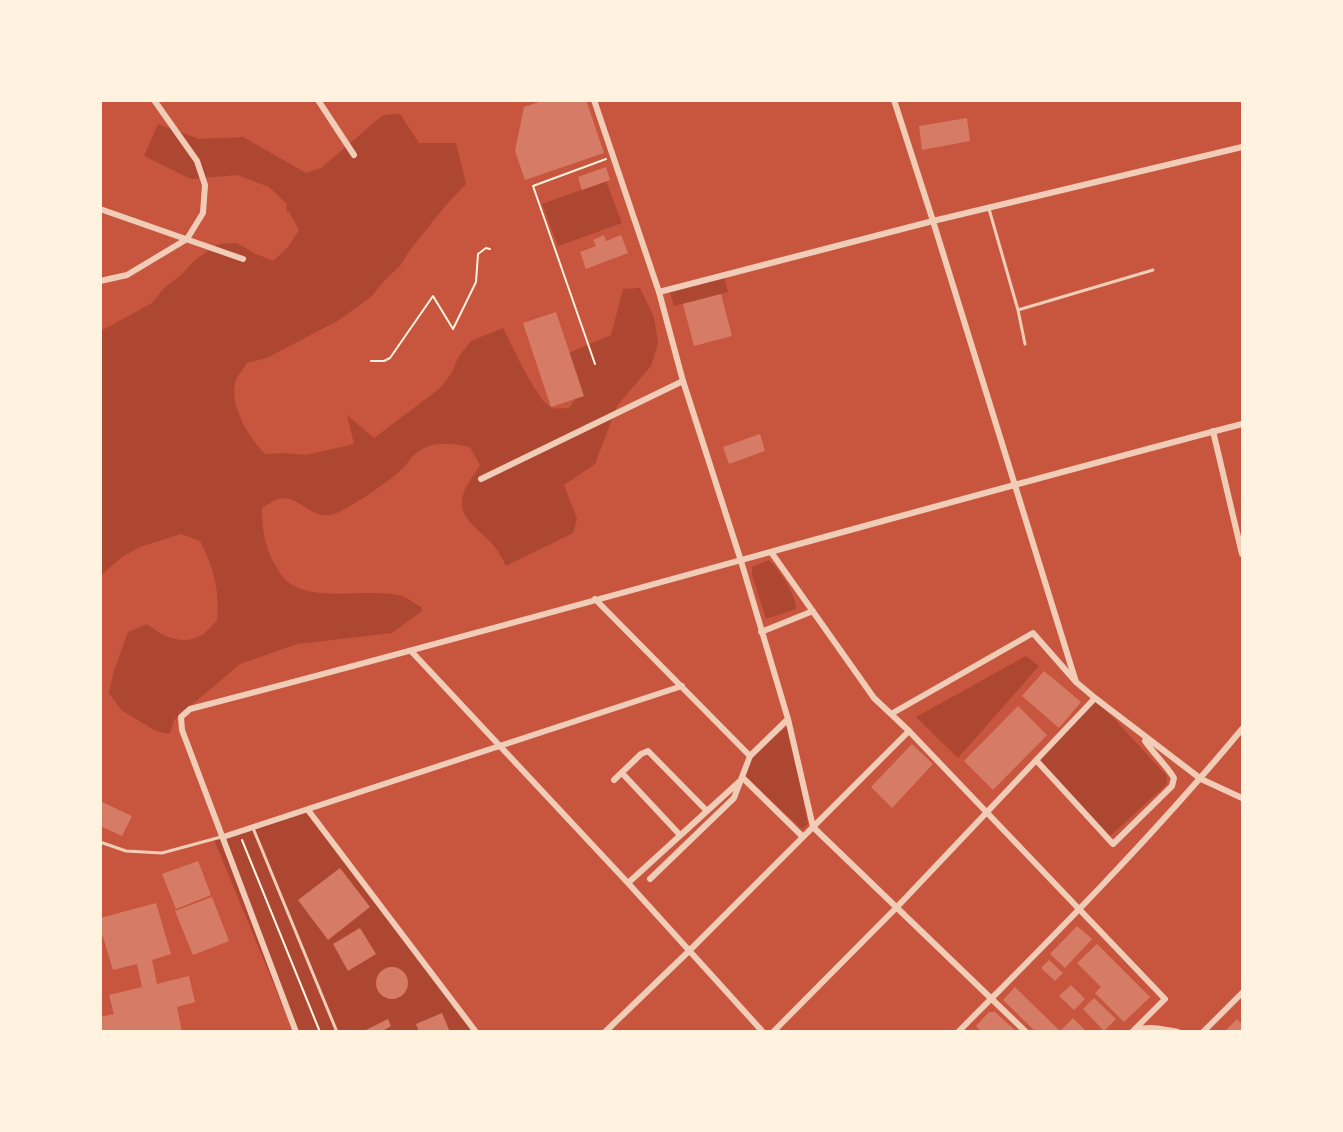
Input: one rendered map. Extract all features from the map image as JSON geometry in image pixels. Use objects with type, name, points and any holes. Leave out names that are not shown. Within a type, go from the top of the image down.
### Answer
[{"type":"street","points":[[100,281],[127,275],[187,239],[203,213],[205,185],[197,161],[154,100]]},
{"type":"street","points":[[318,100],[354,155]]},
{"type":"street","points":[[594,100],[658,292],[683,381],[741,561],[788,719],[813,827],[1026,1032]]},
{"type":"street","points":[[894,100],[1076,682]]},
{"type":"street","points":[[658,292],[988,207],[1242,147]]},
{"type":"street","points":[[100,209],[243,259]]},
{"type":"street","points":[[481,479],[683,381]]},
{"type":"street","points":[[296,1032],[182,730],[181,717],[190,709],[412,652],[595,599],[1242,424]]},
{"type":"street","points":[[1214,431],[1242,554]]},
{"type":"street","points":[[771,552],[874,698],[909,731],[1165,999],[1132,1031]]},
{"type":"street","points":[[595,599],[750,756]]},
{"type":"street","points":[[761,632],[813,611]]},
{"type":"street","points":[[891,714],[1033,633],[1076,682],[1095,698],[1201,779],[1242,798]]},
{"type":"street","points":[[412,652],[628,883],[763,1032]]},
{"type":"street","points":[[223,837],[682,686]]},
{"type":"street","points":[[773,1032],[897,907],[1095,698]]},
{"type":"street","points":[[650,879],[734,798],[750,756],[788,719]]},
{"type":"street","points":[[958,1032],[1201,779],[1242,729]]},
{"type":"street","points":[[605,1032],[909,731]]},
{"type":"street","points":[[1036,760],[1113,843],[1172,786],[1174,778],[1142,735]]},
{"type":"street","points":[[614,780],[648,751],[707,811]]},
{"type":"street","points":[[622,772],[680,835]]},
{"type":"street","points":[[628,883],[743,778]]},
{"type":"street","points":[[743,778],[803,837]]},
{"type":"street","points":[[308,810],[476,1032]]},
{"type":"street","points":[[1203,1032],[1242,993]]},
{"type":"street","points":[[1132,1031],[1146,1027],[1175,1031]]},
{"type":"lane","points":[[988,207],[1018,310],[1025,344]]},
{"type":"lane","points":[[1018,310],[1153,270]]},
{"type":"lane","points":[[253,828],[337,1032]]},
{"type":"lane","points":[[100,842],[126,851],[162,853],[223,837]]},
{"type":"path","points":[[595,364],[533,186],[614,156]]},
{"type":"path","points":[[371,361],[384,361],[390,358],[433,296],[453,329],[476,282],[478,254],[486,248],[490,249]]},
{"type":"path","points":[[239,832],[320,1032]]},
{"type":"shaded area","points":[[400,114],[419,143],[456,143],[466,184],[446,205],[399,267],[372,296],[339,320],[267,358],[247,363],[236,381],[235,402],[247,431],[265,454],[306,455],[354,444],[347,415],[374,438],[439,389],[471,341],[503,328],[531,382],[544,401],[552,408],[569,408],[575,400],[566,367],[569,353],[611,335],[623,289],[640,288],[654,317],[658,343],[651,366],[617,406],[595,464],[564,485],[577,519],[573,533],[506,566],[499,552],[472,525],[464,513],[462,499],[465,490],[480,465],[470,447],[448,444],[434,445],[420,450],[396,474],[337,513],[321,515],[286,498],[278,499],[262,508],[267,548],[278,570],[289,583],[301,589],[329,594],[374,593],[402,596],[422,608],[422,611],[392,633],[297,644],[240,664],[174,720],[170,734],[156,731],[121,710],[109,693],[113,674],[128,632],[147,624],[166,636],[180,640],[202,635],[217,621],[217,590],[209,561],[200,541],[181,534],[140,547],[122,557],[101,575],[101,331],[152,303],[164,288],[180,276],[195,260],[218,244],[237,243],[273,261],[288,247],[299,230],[289,212],[286,211],[287,204],[269,187],[237,175],[191,179],[144,156],[158,124],[199,139],[243,137],[306,173],[321,168],[383,115]]},
{"type":"shaded area","points":[[606,181],[622,223],[558,246],[542,204]]},
{"type":"shaded area","points":[[724,277],[728,292],[674,306],[670,292]]},
{"type":"shaded area","points":[[769,560],[787,583],[794,597],[796,609],[766,619],[752,575],[752,567]]},
{"type":"shaded area","points":[[1026,656],[1039,666],[958,758],[916,717]]},
{"type":"shaded area","points":[[1095,698],[1166,775],[1167,784],[1108,838],[1036,760]]},
{"type":"shaded area","points":[[789,725],[808,824],[802,829],[744,776],[750,756]]},
{"type":"shaded area","points":[[307,811],[475,1031],[293,1031],[214,840]]},
{"type":"building","points":[[545,100],[586,100],[604,153],[525,180],[515,151],[524,107]]},
{"type":"building","points":[[967,118],[970,141],[922,150],[919,126]]},
{"type":"building","points":[[606,167],[610,180],[582,190],[578,177]]},
{"type":"building","points":[[604,235],[606,241],[621,235],[628,253],[586,269],[580,252],[596,246],[593,240]]},
{"type":"building","points":[[721,294],[732,336],[694,346],[683,304]]},
{"type":"building","points":[[556,312],[584,396],[551,407],[523,323]]},
{"type":"building","points":[[760,434],[765,451],[729,464],[723,447]]},
{"type":"building","points":[[1044,671],[1081,702],[1059,728],[1022,696]]},
{"type":"building","points":[[1018,706],[1047,735],[993,790],[964,761]]},
{"type":"building","points":[[912,744],[933,764],[892,808],[871,787]]},
{"type":"building","points":[[100,801],[132,816],[122,836],[100,826]]},
{"type":"building","points":[[198,861],[211,895],[176,909],[162,874]]},
{"type":"building","points":[[340,868],[370,907],[328,940],[298,900]]},
{"type":"building","points":[[212,897],[229,941],[193,955],[175,911]]},
{"type":"building","points":[[156,903],[171,954],[152,960],[157,984],[189,976],[195,1002],[177,1007],[182,1032],[100,1032],[100,1017],[114,1014],[109,995],[142,987],[137,964],[113,970],[100,927],[100,918]]},
{"type":"building","points":[[1077,926],[1092,939],[1065,968],[1050,954]]},
{"type":"building","points":[[360,928],[376,954],[348,971],[333,944]]},
{"type":"building","points":[[1097,944],[1150,997],[1124,1022],[1095,993],[1101,987],[1077,963]]},
{"type":"building","points":[[1049,960],[1063,973],[1055,981],[1041,968]]},
{"type":"building","points":[[392,967],[404,971],[408,983],[404,995],[392,999],[380,995],[376,983],[380,971]]},
{"type":"building","points":[[1071,985],[1085,999],[1074,1010],[1059,996]]},
{"type":"building","points":[[1015,987],[1060,1031],[1073,1018],[1087,1032],[1036,1032],[1003,1000]]},
{"type":"building","points":[[1094,998],[1116,1019],[1104,1031],[1083,1009]]},
{"type":"building","points":[[989,1012],[995,1012],[1017,1032],[982,1032],[976,1026]]},
{"type":"building","points":[[442,1013],[450,1032],[419,1032],[416,1024]]},
{"type":"building","points":[[388,1019],[391,1026],[381,1032],[362,1032]]},
{"type":"building","points":[[1237,1019],[1242,1024],[1242,1032],[1224,1032]]}]
